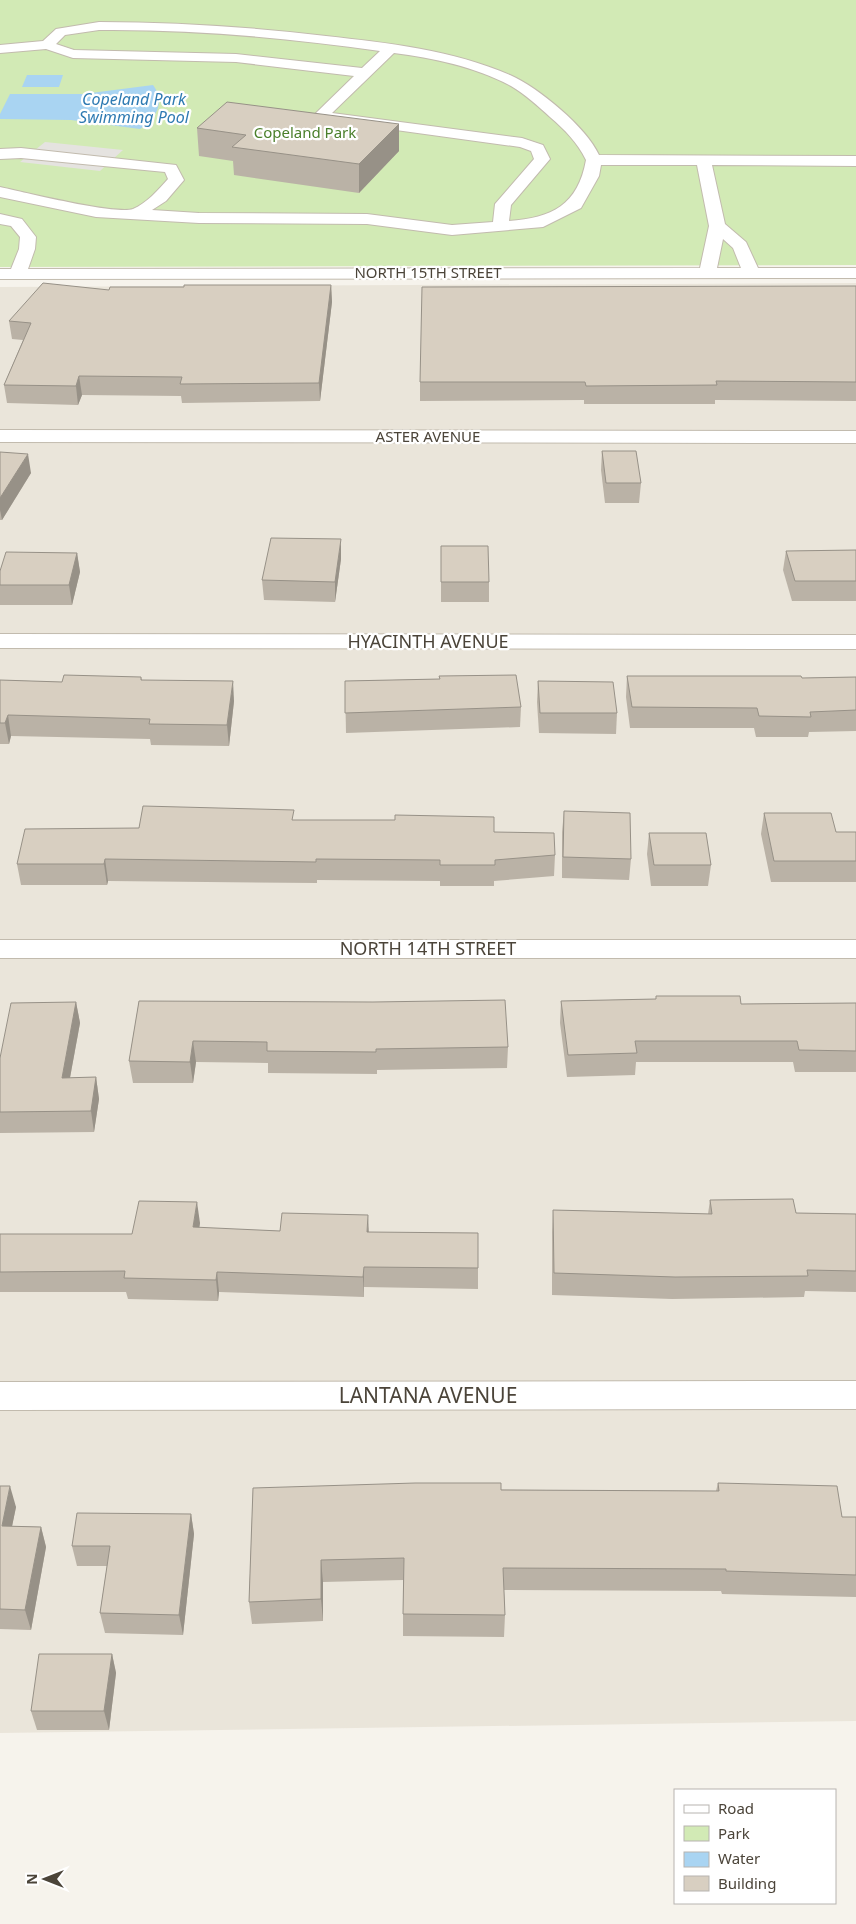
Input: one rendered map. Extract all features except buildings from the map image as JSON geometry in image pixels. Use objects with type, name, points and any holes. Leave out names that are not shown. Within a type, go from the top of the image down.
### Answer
[{"type":"street","points":[[0,192],[96,212],[199,218],[367,219],[452,230],[537,224],[575,205],[590,176],[594,160],[585,143],[517,84],[446,60],[392,47],[190,24],[120,20],[78,23],[60,28],[51,35],[48,45]]},
{"type":"street","points":[[0,49],[48,45],[74,54],[236,58],[365,73]]},
{"type":"street","points":[[392,47],[321,116],[522,143],[538,148],[542,159],[503,204],[501,226]]},
{"type":"street","points":[[0,154],[21,153],[171,168],[176,180],[160,198],[135,214]]},
{"type":"street","points":[[594,160],[856,161]]},
{"type":"street","points":[[704,161],[716,226],[708,272]]},
{"type":"street","points":[[0,219],[16,222],[28,237],[27,249],[18,274]]},
{"type":"street","points":[[716,226],[740,246],[751,272]]},
{"type":"street","name":"NORTH 15TH STREET","points":[[0,274],[856,273]]},
{"type":"street","name":"ASTER AVENUE","points":[[0,436],[856,437]]},
{"type":"street","name":"HYACINTH AVENUE","points":[[0,641],[856,642]]},
{"type":"street","name":"NORTH 14TH STREET","points":[[0,949],[856,949]]},
{"type":"street","name":"LANTANA AVENUE","points":[[0,1396],[856,1395]]},
{"type":"shaded area","points":[[45,142],[123,150],[100,171],[20,162]]},
{"type":"shaded area","points":[[856,283],[856,1721],[0,1733],[0,287]]},
{"type":"green space","name":"Copeland Park","points":[[0,0],[856,0],[856,265],[0,267]]},
{"type":"water","points":[[27,75],[63,75],[59,87],[22,87]]},
{"type":"water","name":"Copeland Park Swimming Pool","points":[[153,85],[159,98],[159,104],[155,115],[140,129],[71,120],[0,119],[0,114],[10,94],[83,94]]}]
